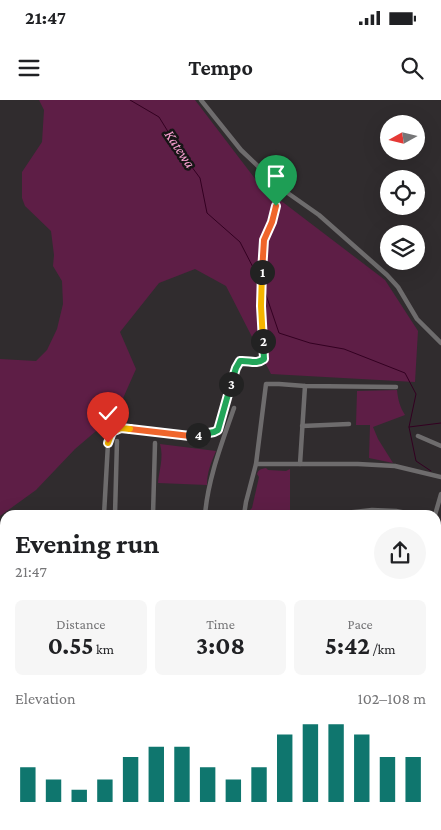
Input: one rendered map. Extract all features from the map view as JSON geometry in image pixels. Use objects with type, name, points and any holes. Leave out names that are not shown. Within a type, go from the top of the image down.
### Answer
[{"type":"street","points":[[201,100],[241,150],[282,189],[319,215],[387,274],[398,286],[417,319],[441,343]]},
{"type":"street","points":[[104,510],[108,443],[112,432],[121,428],[190,436],[214,432],[218,430],[238,363],[243,360],[257,362],[264,359],[261,291],[263,246],[282,189]]},
{"type":"street","points":[[245,510],[256,464],[266,384],[396,386]]},
{"type":"street","points":[[300,464],[305,386]]},
{"type":"street","points":[[205,510],[209,482],[234,408]]},
{"type":"street","points":[[302,426],[349,424]]},
{"type":"street","points":[[418,436],[441,446]]},
{"type":"street","points":[[115,510],[116,440]]},
{"type":"street","points":[[153,510],[155,443]]},
{"type":"street","points":[[256,464],[395,466],[441,477]]},
{"type":"street","points":[[436,510],[441,494]]},
{"type":"shaded area","points":[[39,100],[195,100],[259,184],[385,280],[418,331],[415,382],[271,374],[226,286],[195,269],[159,283],[120,332],[136,369],[116,414],[75,449],[36,490],[8,510],[0,510],[0,359],[36,361],[47,350],[57,329],[63,304],[62,281],[53,266],[54,255],[51,231],[25,206],[22,198],[22,172],[42,142],[44,110]]},
{"type":"shaded area","points":[[397,390],[405,415],[373,427],[393,463],[369,458],[370,425],[356,425],[357,391]]},
{"type":"shaded area","points":[[160,444],[216,451],[211,464],[207,485],[158,483],[161,459]]},
{"type":"shaded area","points":[[260,469],[286,471],[290,469],[290,510],[250,510],[259,477],[257,474]]},
{"type":"waterway","name":"Katewa","points":[[130,100],[159,117],[180,151],[200,178],[207,213],[240,242],[258,277]]},
{"type":"waterway","points":[[263,286],[279,333],[310,343],[344,349],[405,373],[416,394],[409,427],[416,461],[431,471]]},
{"type":"waterway","points":[[409,427],[441,423]]},
{"type":"route","points":[[108,443],[112,432],[121,428],[190,436],[218,430],[238,363],[243,360],[261,362],[264,359],[261,306],[262,256],[264,240],[272,222],[276,206]]}]
